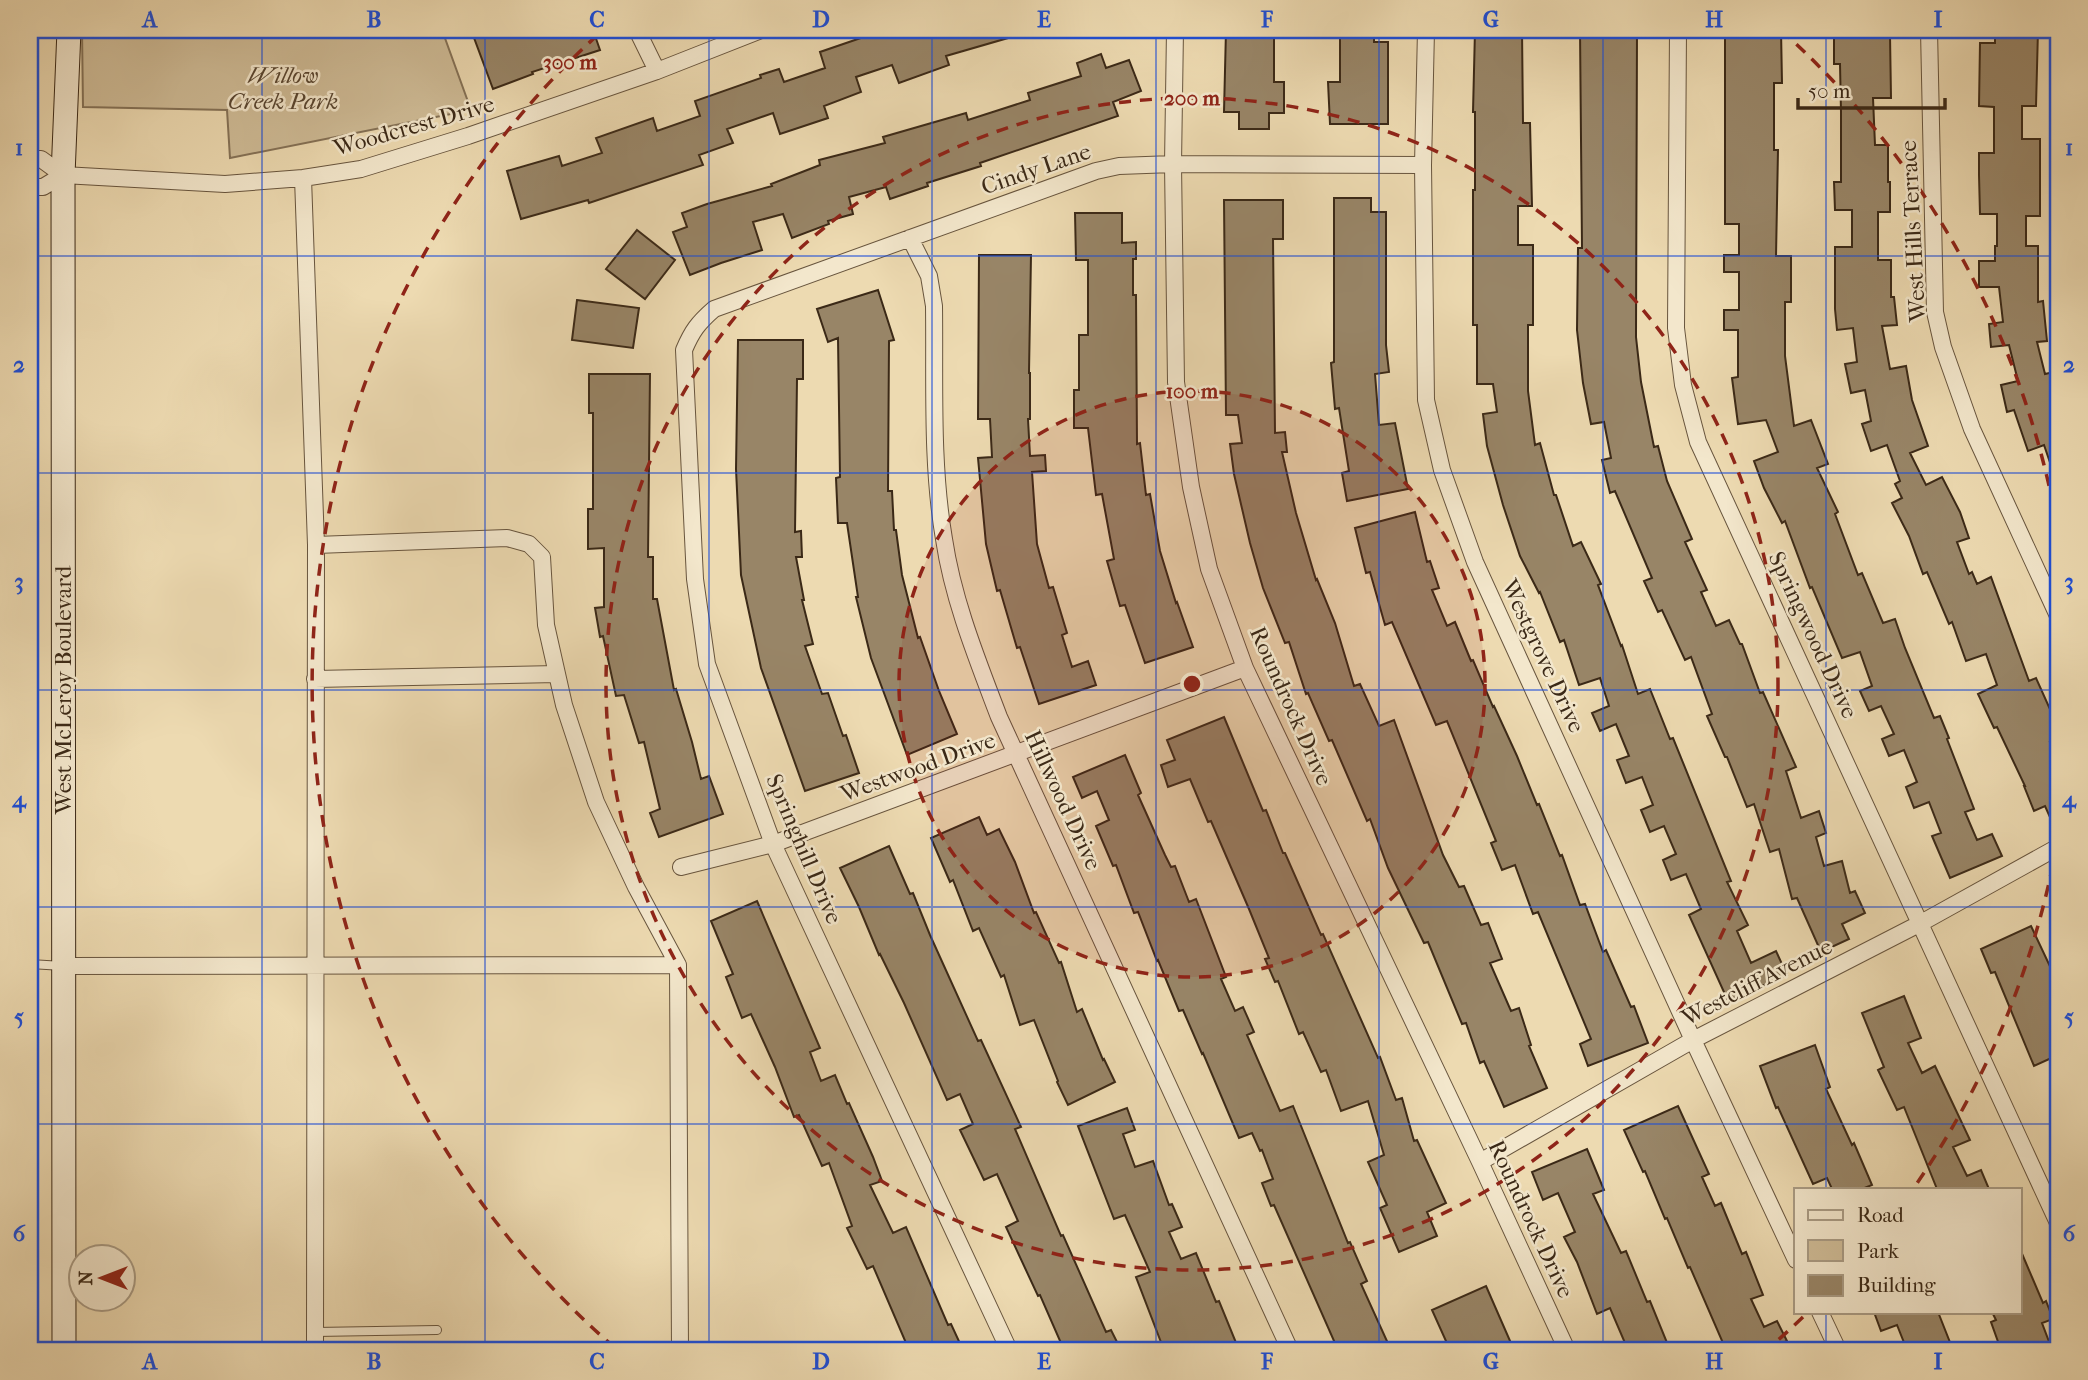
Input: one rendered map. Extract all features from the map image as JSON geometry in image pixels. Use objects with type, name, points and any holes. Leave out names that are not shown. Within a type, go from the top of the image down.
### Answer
[{"type":"main road","name":"West McLeroy Boulevard","points":[[64,1350],[63,175],[69,30]]},
{"type":"street","points":[[637,30],[657,71]]},
{"type":"street","name":"Woodcrest Drive","points":[[63,175],[225,184],[303,178],[360,169],[468,136],[657,71],[761,30]]},
{"type":"street","name":"Roundrock Drive","points":[[1175,30],[1173,164],[1176,382],[1189,474],[1209,569],[1245,668],[1567,1350]]},
{"type":"street","name":"Westgrove Drive","points":[[1426,30],[1423,165],[1426,400],[1442,470],[1475,562],[1794,1256]]},
{"type":"street","name":"Springwood Drive","points":[[1678,30],[1676,328],[1682,385],[1699,442],[2058,1223]]},
{"type":"street","name":"West Hills Terrace","points":[[1929,30],[1935,312],[1943,347],[1972,429],[2058,616]]},
{"type":"street","points":[[30,159],[40,159],[63,175],[43,187],[30,187]]},
{"type":"street","name":"Cindy Lane","points":[[691,332],[699,321],[714,309],[1096,170],[1119,166],[1173,164],[1423,165]]},
{"type":"street","points":[[303,178],[316,545],[315,1350]]},
{"type":"street","name":"Hillwood Drive","points":[[911,237],[929,276],[934,306],[937,486],[949,568],[974,652],[999,716],[1290,1350]]},
{"type":"street","name":"Springhill Drive","points":[[691,332],[684,350],[687,457],[695,579],[706,664],[773,844],[1009,1350]]},
{"type":"street","points":[[316,545],[507,538],[529,544],[542,557],[546,625],[564,705],[596,802],[636,887],[678,965],[680,1350]]},
{"type":"street","name":"Westwood Drive","points":[[681,867],[773,844],[1245,668]]},
{"type":"street","points":[[315,679],[557,674]]},
{"type":"street","name":"Westcliff Avenue","points":[[1480,1162],[1693,1040],[1921,923],[2058,847]]},
{"type":"street","points":[[63,966],[678,965]]},
{"type":"street","points":[[1821,1314],[1838,1350]]},
{"type":"lane","points":[[30,964],[63,966]]},
{"type":"lane","points":[[315,1332],[437,1330]]},
{"type":"path","points":[[30,34],[36,64],[35,107],[30,132]]},
{"type":"green space","name":"Willow Creek Park","points":[[82,30],[442,30],[471,110],[230,158],[227,110],[83,107]]},
{"type":"building","points":[[488,30],[593,30],[600,50],[532,72],[533,74],[493,89],[473,35]]},
{"type":"building","points":[[884,30],[1021,30],[1022,34],[946,56],[949,65],[899,83],[892,65],[856,77],[861,92],[824,106],[828,118],[780,134],[773,113],[727,129],[733,143],[699,155],[703,165],[589,203],[588,200],[521,219],[507,171],[559,156],[562,166],[602,153],[596,138],[653,118],[657,131],[700,116],[695,101],[779,69],[784,82],[825,68],[820,52]]},
{"type":"building","points":[[1226,30],[1274,30],[1274,82],[1284,82],[1284,113],[1269,113],[1269,129],[1239,129],[1239,112],[1224,112]]},
{"type":"building","points":[[1340,30],[1374,30],[1374,42],[1388,42],[1388,124],[1330,124],[1328,82],[1340,82]]},
{"type":"building","points":[[1475,30],[1522,30],[1523,123],[1530,123],[1532,206],[1518,206],[1518,245],[1533,245],[1533,325],[1528,325],[1528,391],[1535,445],[1540,443],[1554,495],[1573,546],[1581,542],[1601,584],[1598,585],[1638,694],[1650,689],[1670,739],[1673,738],[1731,881],[1727,882],[1748,925],[1737,931],[1751,963],[1776,951],[1787,975],[1728,1001],[1689,915],[1701,909],[1686,874],[1671,880],[1663,860],[1676,854],[1664,826],[1650,832],[1641,810],[1653,805],[1642,777],[1626,783],[1617,760],[1629,756],[1616,724],[1600,731],[1592,713],[1609,706],[1600,678],[1579,685],[1564,640],[1560,642],[1540,592],[1520,556],[1487,446],[1483,414],[1497,412],[1493,384],[1477,384],[1477,325],[1473,325]]},
{"type":"building","points":[[1580,30],[1637,30],[1636,337],[1641,382],[1654,447],[1658,446],[1667,481],[1692,539],[1685,542],[1707,590],[1701,592],[1716,626],[1729,620],[1742,644],[1760,693],[1763,692],[1796,767],[1786,771],[1801,818],[1819,811],[1826,833],[1816,837],[1824,866],[1842,861],[1850,893],[1855,891],[1865,913],[1842,924],[1849,939],[1821,952],[1797,898],[1792,899],[1779,849],[1770,852],[1754,804],[1747,807],[1707,716],[1712,714],[1691,657],[1685,660],[1662,610],[1658,612],[1644,581],[1652,578],[1615,491],[1610,493],[1602,460],[1611,458],[1604,422],[1591,424],[1577,330],[1578,248],[1582,248]]},
{"type":"building","points":[[1725,30],[1781,30],[1782,83],[1774,83],[1774,150],[1778,150],[1776,256],[1791,256],[1791,302],[1785,302],[1785,356],[1794,426],[1811,420],[1828,464],[1817,468],[1838,512],[1835,514],[1858,575],[1862,573],[1883,623],[1895,619],[1934,718],[1940,716],[1974,809],[1965,812],[1977,840],[1992,834],[2002,856],[1950,878],[1932,836],[1941,833],[1929,802],[1914,808],[1906,787],[1917,782],[1904,750],[1889,756],[1882,739],[1894,734],[1881,706],[1869,711],[1860,691],[1872,686],[1860,652],[1842,658],[1812,587],[1810,588],[1785,521],[1782,523],[1764,488],[1754,461],[1778,452],[1766,420],[1738,424],[1732,378],[1738,377],[1738,330],[1724,330],[1724,310],[1739,310],[1739,272],[1724,272],[1724,255],[1739,255],[1739,224],[1725,224]]},
{"type":"building","points":[[1845,30],[1876,30],[1876,35],[1890,35],[1891,98],[1873,98],[1875,145],[1888,145],[1890,182],[1890,212],[1878,212],[1878,260],[1891,260],[1891,297],[1894,297],[1897,325],[1882,326],[1890,369],[1906,366],[1912,400],[1928,446],[1910,453],[1926,485],[1942,477],[1960,512],[1969,538],[1957,542],[1969,574],[1972,572],[1977,584],[1991,577],[2029,681],[2036,678],[2058,727],[2058,738],[2050,742],[2058,758],[2058,835],[2045,806],[2034,811],[1997,727],[1994,728],[1978,694],[1997,685],[1986,654],[1966,661],[1952,622],[1949,624],[1927,572],[1923,574],[1909,536],[1892,503],[1902,498],[1895,484],[1900,481],[1887,445],[1871,451],[1862,424],[1871,421],[1865,390],[1851,393],[1845,364],[1857,362],[1853,328],[1837,330],[1835,309],[1835,247],[1852,247],[1852,210],[1835,210],[1834,182],[1841,182],[1841,112],[1840,64],[1834,64],[1834,33],[1845,33]]},
{"type":"building","points":[[1995,30],[2038,30],[2036,106],[2022,106],[2022,139],[2040,139],[2040,216],[2026,216],[2026,246],[2038,246],[2038,302],[2043,301],[2047,341],[2037,342],[2045,374],[2058,371],[2058,480],[2044,445],[2028,451],[2014,410],[2007,412],[2001,385],[2018,381],[2009,345],[1991,347],[1989,324],[2003,322],[1999,287],[1979,287],[1979,261],[1995,261],[1997,246],[1997,214],[1980,214],[1979,175],[1979,153],[1994,153],[1994,107],[1979,106],[1980,43],[1995,43]]},
{"type":"building","points":[[1101,54],[1106,68],[1129,60],[1141,91],[1113,102],[1118,116],[980,163],[981,166],[927,183],[928,186],[890,199],[886,187],[849,197],[853,214],[828,221],[829,224],[792,238],[783,214],[753,222],[762,250],[690,275],[673,232],[687,227],[682,213],[772,186],[771,184],[820,165],[819,160],[885,143],[883,137],[966,113],[968,120],[1030,100],[1028,93],[1081,76],[1077,63]]},
{"type":"building","points":[[1334,198],[1371,198],[1371,212],[1386,212],[1386,345],[1389,372],[1375,374],[1379,425],[1395,423],[1408,489],[1347,501],[1342,473],[1349,471],[1339,408],[1335,409],[1331,363],[1334,362]]},
{"type":"building","points":[[1224,200],[1283,200],[1283,239],[1273,239],[1275,433],[1285,432],[1287,452],[1282,452],[1296,513],[1316,580],[1335,623],[1354,686],[1360,684],[1379,726],[1394,720],[1443,855],[1459,887],[1464,886],[1481,925],[1488,923],[1502,959],[1490,963],[1511,1011],[1519,1008],[1531,1045],[1529,1046],[1547,1088],[1504,1107],[1484,1061],[1480,1063],[1466,1023],[1462,1024],[1428,942],[1424,943],[1388,868],[1370,819],[1367,821],[1332,740],[1329,741],[1308,693],[1306,694],[1289,642],[1285,643],[1263,588],[1234,474],[1230,444],[1242,443],[1238,415],[1226,415]]},
{"type":"building","points":[[1075,213],[1122,213],[1122,243],[1136,242],[1133,295],[1136,295],[1137,444],[1140,443],[1146,495],[1150,494],[1160,551],[1193,647],[1145,663],[1125,605],[1120,606],[1107,561],[1114,559],[1102,494],[1096,495],[1088,428],[1074,428],[1074,390],[1079,390],[1079,335],[1088,335],[1088,260],[1076,260]]},
{"type":"building","points":[[637,230],[675,260],[645,299],[606,269]]},
{"type":"building","points":[[979,255],[1031,255],[1028,419],[1030,456],[1045,455],[1046,471],[1032,472],[1037,544],[1049,588],[1053,587],[1067,633],[1062,635],[1072,667],[1088,661],[1096,685],[1039,704],[1020,647],[1017,648],[1000,590],[997,591],[986,544],[978,458],[992,457],[990,419],[978,419]]},
{"type":"building","points":[[878,290],[894,340],[889,341],[888,491],[892,491],[894,530],[902,575],[918,638],[920,637],[957,734],[907,755],[871,658],[856,597],[847,523],[838,523],[838,338],[828,342],[817,309]]},
{"type":"building","points":[[577,300],[639,308],[633,348],[572,340]]},
{"type":"building","points":[[738,340],[803,340],[803,379],[797,379],[795,532],[801,531],[802,557],[796,557],[802,600],[813,644],[805,646],[822,694],[828,693],[859,773],[805,791],[761,668],[741,575],[736,469]]},
{"type":"building","points":[[589,374],[650,374],[648,557],[653,557],[653,599],[657,599],[674,690],[676,689],[701,779],[709,776],[723,814],[659,837],[650,813],[660,809],[644,742],[639,743],[624,695],[616,696],[595,608],[604,607],[604,548],[588,549],[588,509],[593,509],[593,413],[589,413]]},
{"type":"building","points":[[1415,512],[1427,562],[1430,561],[1439,588],[1432,590],[1447,626],[1455,622],[1537,805],[1539,804],[1560,856],[1562,855],[1580,905],[1585,904],[1603,952],[1606,950],[1631,1007],[1634,1006],[1648,1043],[1588,1066],[1580,1044],[1591,1039],[1538,912],[1533,914],[1515,865],[1502,870],[1491,843],[1496,841],[1447,721],[1436,725],[1392,622],[1385,625],[1370,572],[1366,573],[1355,528]]},
{"type":"building","points":[[1224,717],[1263,811],[1266,810],[1283,853],[1321,935],[1323,934],[1378,1058],[1380,1057],[1396,1100],[1402,1098],[1414,1141],[1417,1140],[1446,1203],[1427,1212],[1437,1236],[1399,1252],[1380,1208],[1387,1205],[1368,1162],[1384,1155],[1368,1101],[1341,1111],[1326,1070],[1321,1072],[1303,1032],[1299,1034],[1278,981],[1275,982],[1265,959],[1269,958],[1249,909],[1190,779],[1168,787],[1161,765],[1175,760],[1167,740]]},
{"type":"building","points":[[1125,755],[1141,793],[1138,795],[1165,855],[1171,867],[1175,866],[1189,902],[1196,899],[1226,977],[1221,979],[1235,1011],[1243,1007],[1254,1032],[1247,1035],[1280,1111],[1293,1106],[1348,1243],[1350,1242],[1367,1281],[1361,1284],[1391,1350],[1338,1350],[1262,1183],[1273,1179],[1262,1150],[1260,1151],[1252,1133],[1239,1138],[1183,1010],[1179,1011],[1138,912],[1134,913],[1116,865],[1113,866],[1096,826],[1109,820],[1097,791],[1082,798],[1073,777]]},
{"type":"building","points":[[979,817],[987,835],[999,829],[1034,913],[1036,912],[1059,963],[1061,962],[1077,1012],[1082,1009],[1115,1082],[1068,1105],[1034,1020],[1020,1025],[1004,975],[1001,977],[979,928],[973,931],[953,880],[950,882],[931,838]]},
{"type":"building","points":[[889,846],[910,894],[913,893],[978,1041],[981,1040],[1021,1127],[1015,1129],[1061,1236],[1063,1235],[1106,1332],[1111,1330],[1121,1350],[1064,1350],[1006,1227],[1018,1221],[997,1174],[984,1180],[960,1130],[973,1124],[960,1094],[947,1100],[904,1003],[879,955],[840,868]]},
{"type":"building","points":[[757,901],[820,1048],[810,1052],[821,1081],[835,1075],[882,1181],[870,1185],[893,1233],[906,1227],[948,1325],[951,1324],[963,1350],[909,1350],[873,1266],[867,1269],[847,1228],[852,1226],[829,1163],[822,1166],[799,1115],[794,1117],[751,1014],[742,1018],[726,977],[733,974],[711,921]]},
{"type":"building","points":[[2031,926],[2055,977],[2058,975],[2058,1055],[2034,1066],[1995,972],[1991,973],[1981,949]]},
{"type":"building","points":[[1904,996],[1921,1038],[1908,1043],[1922,1073],[1935,1066],[1970,1140],[1953,1147],[1967,1176],[1981,1170],[1989,1188],[1937,1188],[1904,1107],[1897,1110],[1878,1070],[1884,1067],[1862,1013]]},
{"type":"building","points":[[1815,1045],[1830,1087],[1826,1089],[1872,1185],[1864,1188],[1832,1188],[1827,1178],[1813,1184],[1778,1107],[1776,1108],[1760,1066]]},
{"type":"building","points":[[1678,1106],[1709,1174],[1702,1177],[1715,1206],[1721,1203],[1742,1254],[1746,1252],[1763,1295],[1751,1299],[1764,1327],[1777,1321],[1787,1341],[1766,1350],[1726,1350],[1690,1267],[1688,1268],[1624,1130]]},
{"type":"building","points":[[1127,1108],[1135,1130],[1123,1134],[1135,1167],[1153,1161],[1169,1205],[1172,1204],[1182,1227],[1169,1232],[1181,1259],[1196,1253],[1239,1350],[1164,1350],[1136,1277],[1150,1272],[1125,1215],[1114,1219],[1078,1126]]},
{"type":"building","points":[[1587,1149],[1604,1190],[1593,1194],[1621,1253],[1626,1251],[1670,1350],[1628,1350],[1610,1308],[1597,1314],[1577,1262],[1564,1237],[1575,1232],[1558,1193],[1543,1200],[1532,1172]]},
{"type":"building","points":[[2022,1254],[2043,1303],[2046,1301],[2053,1319],[2042,1323],[2051,1347],[2042,1350],[2001,1350],[1991,1322],[1996,1320],[1993,1314],[2022,1314]]},
{"type":"building","points":[[1486,1286],[1514,1350],[1450,1350],[1432,1310]]},
{"type":"building","points":[[1875,1314],[1939,1314],[1953,1350],[1907,1350],[1897,1325],[1881,1331]]}]
